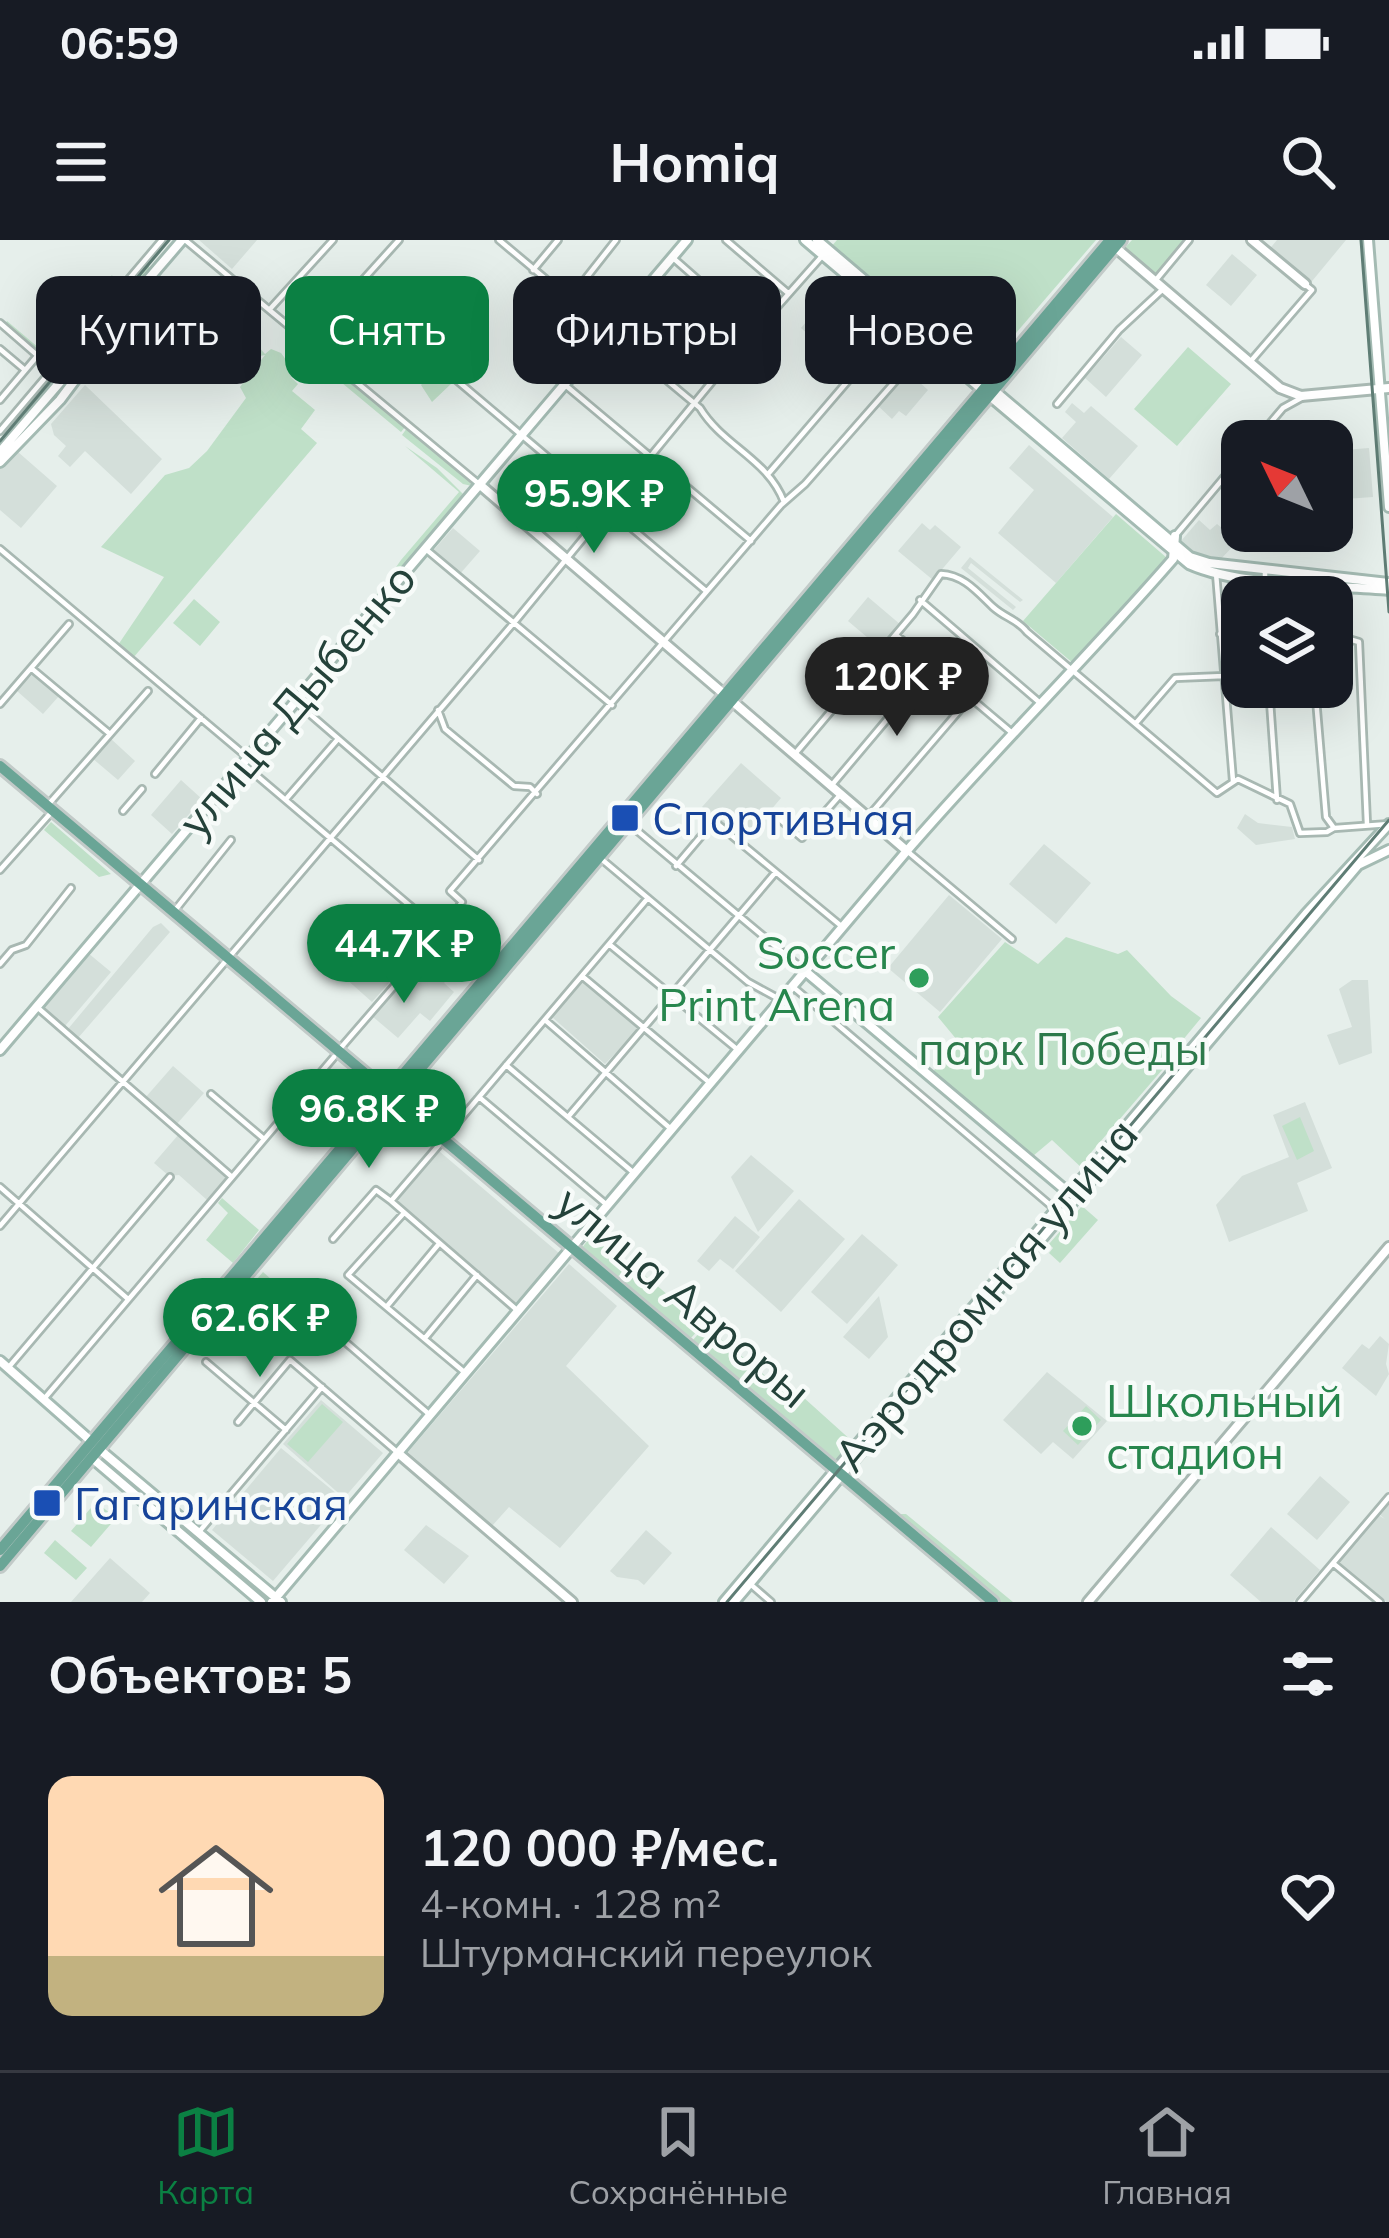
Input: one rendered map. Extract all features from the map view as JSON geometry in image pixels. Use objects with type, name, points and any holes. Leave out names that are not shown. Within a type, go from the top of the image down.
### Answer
[{"type":"main road","points":[[152,276],[183,240]]},
{"type":"main road","name":"улица Дыбенко","points":[[656,276],[687,240]]},
{"type":"main road","points":[[805,240],[853,276]]},
{"type":"main road","points":[[817,240],[825,252]]},
{"type":"main road","points":[[1252,240],[1305,284]]},
{"type":"main road","points":[[1368,240],[1384,388],[1389,506]]},
{"type":"main road","points":[[0,1566],[388,1099],[1115,242],[1280,388],[1306,396],[1384,388]]},
{"type":"main road","points":[[0,452],[57,384]]},
{"type":"main road","points":[[0,462],[73,384]]},
{"type":"main road","points":[[980,384],[988,390]]},
{"type":"main road","points":[[981,384],[1196,568],[1388,583]]},
{"type":"main road","name":"улица Дыбенко","points":[[0,1050],[564,385]]},
{"type":"main road","points":[[45,399],[45,406],[53,408]]},
{"type":"main road","points":[[479,484],[907,850]]},
{"type":"main road","points":[[1174,548],[1209,563],[1265,575]]},
{"type":"main road","points":[[94,1450],[276,1600],[907,850],[1010,732],[1074,672],[1174,548]]},
{"type":"main road","points":[[388,1099],[494,966],[628,823],[727,699]]},
{"type":"main road","name":"улица Авроры","points":[[0,769],[224,960]]},
{"type":"main road","name":"Аэродромная улица","points":[[836,1476],[1321,897],[1389,824]]},
{"type":"main road","name":"Аэродромная улица","points":[[724,1602],[747,1581],[1354,870],[1370,856],[1389,850]]},
{"type":"main road","name":"улица Авроры","points":[[138,887],[333,1057],[570,1249],[982,1602]]},
{"type":"main road","points":[[805,971],[1070,1194]]},
{"type":"main road","points":[[1088,1602],[1389,1247]]},
{"type":"main road","points":[[0,1361],[183,1536],[261,1602]]},
{"type":"main road","points":[[0,1550],[94,1450]]},
{"type":"main road","points":[[398,1453],[572,1602]]},
{"type":"main road","name":"улица Авроры","points":[[836,1476],[993,1602]]},
{"type":"main road","points":[[183,1536],[194,1530]]},
{"type":"main road","name":"Аэродромная улица","points":[[734,1602],[747,1581]]},
{"type":"street","points":[[132,276],[162,240]]},
{"type":"street","points":[[183,240],[285,322]]},
{"type":"street","points":[[270,310],[333,240]]},
{"type":"street","points":[[366,276],[399,240]]},
{"type":"street","points":[[500,240],[540,276]]},
{"type":"street","points":[[533,270],[558,240]]},
{"type":"street","points":[[588,276],[616,240]]},
{"type":"street","points":[[725,240],[788,293]]},
{"type":"street","points":[[1058,404],[1159,285],[1190,240]]},
{"type":"street","points":[[781,301],[825,252]]},
{"type":"street","points":[[673,257],[694,276]]},
{"type":"street","points":[[1250,362],[1312,290],[1305,284]]},
{"type":"street","points":[[0,323],[36,354]]},
{"type":"street","points":[[0,349],[26,370]]},
{"type":"street","points":[[8,406],[1,397],[36,358]]},
{"type":"street","points":[[0,431],[40,384]]},
{"type":"street","points":[[360,384],[479,484]]},
{"type":"street","points":[[463,384],[708,592]]},
{"type":"street","points":[[669,384],[769,473],[784,502]]},
{"type":"street","points":[[0,1226],[711,384]]},
{"type":"street","points":[[769,473],[845,384]]},
{"type":"street","points":[[44,1399],[441,932],[462,902],[451,891],[784,502],[892,384]]},
{"type":"street","points":[[564,385],[752,541]]},
{"type":"street","points":[[1272,420],[1283,403],[1280,388]]},
{"type":"street","points":[[1276,415],[1306,396]]},
{"type":"street","points":[[1174,548],[1221,484]]},
{"type":"street","points":[[424,548],[612,705]]},
{"type":"street","points":[[0,549],[201,718],[286,799],[441,932],[494,966]]},
{"type":"street","points":[[1216,573],[1221,644]]},
{"type":"street","points":[[794,755],[941,574],[954,575],[1018,620],[1216,793],[1238,779],[1290,804],[1300,832],[1389,824]]},
{"type":"street","points":[[920,600],[1041,703]]},
{"type":"street","points":[[0,704],[69,624]]},
{"type":"street","points":[[896,634],[1010,732]]},
{"type":"street","points":[[1353,640],[1358,642],[1367,824]]},
{"type":"street","points":[[831,786],[932,666]]},
{"type":"street","points":[[31,668],[110,734]]},
{"type":"street","points":[[1136,723],[1175,679],[1221,676]]},
{"type":"street","points":[[0,870],[148,691]]},
{"type":"street","points":[[868,817],[970,698]]},
{"type":"street","points":[[298,704],[479,860]]},
{"type":"street","points":[[1227,708],[1233,781]]},
{"type":"street","points":[[1270,708],[1277,800]]},
{"type":"street","points":[[1317,708],[1326,817],[1334,828]]},
{"type":"street","points":[[438,710],[445,729],[514,786],[530,787],[537,794]]},
{"type":"street","points":[[154,774],[201,718]]},
{"type":"street","points":[[286,799],[338,739]]},
{"type":"street","points":[[123,811],[142,789]]},
{"type":"street","points":[[777,817],[802,838],[841,794]]},
{"type":"street","points":[[676,866],[714,821],[842,927]]},
{"type":"street","points":[[628,823],[805,971]]},
{"type":"street","points":[[172,914],[231,840]]},
{"type":"street","points":[[907,850],[1012,939]]},
{"type":"street","points":[[595,854],[754,986],[781,1000]]},
{"type":"street","points":[[568,1118],[775,873]]},
{"type":"street","points":[[0,964],[12,950],[26,945],[71,888]]},
{"type":"street","points":[[391,1202],[649,898]]},
{"type":"street","points":[[609,944],[738,1050]]},
{"type":"street","points":[[582,976],[710,1083]]},
{"type":"street","points":[[792,986],[1056,1210]]},
{"type":"street","points":[[37,1006],[232,1177]]},
{"type":"street","points":[[545,1019],[671,1129]]},
{"type":"street","points":[[506,1065],[634,1173]]},
{"type":"street","points":[[211,1094],[264,1139]]},
{"type":"street","points":[[479,1097],[607,1205]]},
{"type":"street","points":[[8,1369],[170,1178]]},
{"type":"street","points":[[0,1187],[128,1299]]},
{"type":"street","points":[[334,1238],[376,1190],[518,1311]]},
{"type":"street","points":[[404,1213],[348,1275],[465,1373]]},
{"type":"street","points":[[388,1305],[440,1244]]},
{"type":"street","points":[[424,1338],[477,1275]]},
{"type":"street","points":[[314,1315],[430,1414]]},
{"type":"street","points":[[238,1422],[290,1360],[398,1453]]},
{"type":"street","points":[[206,1362],[286,1430]]},
{"type":"street","points":[[194,1530],[322,1388]]},
{"type":"street","points":[[1302,1601],[1389,1496]]},
{"type":"street","points":[[1333,1563],[1380,1602]]},
{"type":"street","points":[[747,1581],[771,1602]]},
{"type":"shaded area","points":[[199,240],[257,240],[232,269]]},
{"type":"shaded area","points":[[1277,240],[1346,240],[1308,286],[1267,252]]},
{"type":"shaded area","points":[[1232,254],[1257,275],[1231,306],[1206,285]]},
{"type":"shaded area","points":[[1121,337],[1142,355],[1106,397],[1085,378]]},
{"type":"shaded area","points":[[894,384],[921,384],[928,390],[906,416],[899,411],[892,419],[876,404]]},
{"type":"shaded area","points":[[85,385],[162,459],[131,494],[85,451],[70,467],[58,456],[66,446],[54,435],[51,424]]},
{"type":"shaded area","points":[[1072,403],[1084,413],[1091,406],[1138,446],[1109,479],[1062,438],[1076,422],[1065,412]]},
{"type":"shaded area","points":[[1029,445],[1113,517],[1056,583],[998,533],[1034,490],[1009,468]]},
{"type":"shaded area","points":[[1369,448],[1373,497],[1353,498],[1353,449]]},
{"type":"shaded area","points":[[18,452],[57,486],[21,528],[0,510],[0,469]]},
{"type":"shaded area","points":[[1199,520],[1210,530],[1217,524],[1221,552],[1228,552],[1219,561],[1195,553],[1181,541]]},
{"type":"shaded area","points":[[922,523],[930,530],[935,525],[961,547],[933,580],[898,551]]},
{"type":"shaded area","points":[[453,528],[480,551],[459,575],[432,552]]},
{"type":"shaded area","points":[[970,557],[1023,600],[971,563],[968,568],[1016,607],[1013,610],[961,568]]},
{"type":"shaded area","points":[[868,597],[901,625],[881,649],[848,621]]},
{"type":"shaded area","points":[[34,673],[59,696],[43,714],[17,691]]},
{"type":"shaded area","points":[[110,738],[135,761],[118,780],[92,758]]},
{"type":"shaded area","points":[[741,763],[781,798],[743,843],[702,807]]},
{"type":"shaded area","points":[[181,780],[202,799],[172,834],[151,815]]},
{"type":"shaded area","points":[[1245,814],[1258,823],[1292,827],[1295,839],[1256,845],[1237,828]]},
{"type":"shaded area","points":[[1044,844],[1091,883],[1056,924],[1009,884]]},
{"type":"shaded area","points":[[949,895],[1002,939],[940,1012],[888,968]]},
{"type":"shaded area","points":[[161,923],[170,932],[78,1038],[68,1029]]},
{"type":"shaded area","points":[[349,935],[395,976],[372,1002],[326,961]]},
{"type":"shaded area","points":[[432,944],[458,966],[444,983],[454,992],[430,1021],[420,1013],[398,1038],[372,1016]]},
{"type":"shaded area","points":[[88,953],[111,972],[65,1026],[42,1007]]},
{"type":"shaded area","points":[[1352,980],[1368,980],[1372,1053],[1339,1065],[1327,1035],[1352,1027],[1339,989]]},
{"type":"shaded area","points":[[584,981],[639,1029],[605,1064],[552,1017]]},
{"type":"shaded area","points":[[173,1066],[204,1093],[176,1125],[145,1098]]},
{"type":"shaded area","points":[[1305,1102],[1332,1168],[1297,1183],[1308,1211],[1229,1242],[1216,1205],[1242,1176],[1289,1157],[1273,1115]]},
{"type":"shaded area","points":[[179,1134],[228,1176],[207,1200],[179,1175],[169,1176],[154,1163]]},
{"type":"shaded area","points":[[439,1151],[560,1254],[516,1305],[394,1202]]},
{"type":"shaded area","points":[[751,1155],[794,1191],[758,1232],[731,1177]]},
{"type":"shaded area","points":[[799,1199],[845,1239],[781,1312],[735,1271]]},
{"type":"shaded area","points":[[735,1216],[760,1237],[733,1269],[720,1259],[709,1271],[697,1261]]},
{"type":"shaded area","points":[[862,1234],[898,1265],[847,1324],[811,1292]]},
{"type":"shaded area","points":[[569,1264],[617,1306],[566,1366],[649,1446],[560,1548],[509,1507],[492,1526],[408,1452]]},
{"type":"shaded area","points":[[879,1296],[888,1337],[869,1359],[843,1337]]},
{"type":"shaded area","points":[[1380,1336],[1389,1344],[1389,1374],[1376,1396],[1342,1368],[1362,1344],[1369,1349]]},
{"type":"shaded area","points":[[1047,1372],[1107,1421],[1073,1459],[1053,1442],[1041,1454],[1003,1420]]},
{"type":"shaded area","points":[[321,1400],[383,1453],[344,1498],[283,1444]]},
{"type":"shaded area","points":[[281,1448],[343,1499],[273,1581],[212,1530]]},
{"type":"shaded area","points":[[1320,1476],[1350,1502],[1317,1540],[1287,1514]]},
{"type":"shaded area","points":[[1389,1502],[1387,1602],[1338,1562],[1378,1515],[1385,1519],[1379,1514]]},
{"type":"shaded area","points":[[426,1525],[469,1556],[444,1584],[404,1550]]},
{"type":"shaded area","points":[[1271,1527],[1320,1570],[1293,1602],[1261,1602],[1230,1575]]},
{"type":"shaded area","points":[[646,1530],[672,1553],[644,1585],[617,1577],[610,1571]]},
{"type":"shaded area","points":[[110,1558],[150,1593],[142,1602],[71,1602]]},
{"type":"green space","points":[[837,240],[1096,240],[1016,333],[1016,276],[863,276],[830,248]]},
{"type":"green space","points":[[1132,240],[1187,240],[1156,278],[1123,250]]},
{"type":"green space","points":[[7,321],[36,346],[36,350],[5,325]]},
{"type":"green space","points":[[1188,347],[1231,384],[1177,446],[1134,409]]},
{"type":"green space","points":[[271,349],[285,358],[285,384],[298,384],[292,391],[315,410],[301,429],[317,443],[133,658],[118,645],[164,577],[101,547],[165,475],[189,468],[207,451],[246,398],[242,384],[261,384],[265,355],[261,356],[261,350],[265,354]]},
{"type":"green space","points":[[48,384],[54,384],[0,449],[0,441]]},
{"type":"green space","points":[[343,384],[356,384],[406,426],[401,432]]},
{"type":"green space","points":[[422,384],[451,384],[432,402]]},
{"type":"green space","points":[[407,428],[468,477],[472,486],[463,484],[402,435]]},
{"type":"green space","points":[[405,446],[464,495],[365,611],[459,492]]},
{"type":"green space","points":[[1116,514],[1167,558],[1074,664],[1023,621]]},
{"type":"green space","points":[[194,599],[220,622],[200,646],[173,623]]},
{"type":"green space","points":[[51,822],[111,874],[99,877],[44,830]]},
{"type":"green space","name":"парк Победы","points":[[1066,937],[1118,954],[1127,950],[1171,996],[1201,1018],[1088,1156],[1092,1161],[1084,1170],[1052,1140],[1033,1156],[932,1073],[957,1040],[938,1017],[1005,942],[1038,964]]},
{"type":"green space","points":[[1300,1117],[1314,1151],[1297,1160],[1282,1126]]},
{"type":"green space","points":[[222,1198],[259,1230],[233,1263],[206,1240],[228,1213],[218,1203]]},
{"type":"green space","points":[[1082,1206],[1098,1220],[1060,1263],[1049,1253],[1053,1248],[1049,1244]]},
{"type":"green space","points":[[592,1235],[628,1265],[616,1279],[581,1249]]},
{"type":"green space","points":[[634,1266],[703,1325],[690,1339],[620,1282]]},
{"type":"green space","points":[[263,1272],[303,1307],[271,1344],[231,1309]]},
{"type":"green space","points":[[705,1326],[797,1402],[803,1397],[853,1442],[836,1461],[693,1340]]},
{"type":"green space","points":[[322,1404],[343,1422],[308,1462],[287,1444]]},
{"type":"green space","name":"Школьный стадион","points":[[1086,1406],[1101,1420],[1078,1445],[1063,1431]]},
{"type":"green space","points":[[96,1502],[116,1518],[91,1547],[71,1531]]},
{"type":"green space","points":[[901,1514],[906,1514],[1013,1602],[1001,1602]]},
{"type":"green space","points":[[55,1540],[87,1568],[76,1580],[44,1553]]},
{"type":"tram line","points":[[0,441],[169,240]]},
{"type":"tram line","points":[[1361,240],[1389,612]]},
{"type":"tram line","points":[[727,1602],[1389,820]]},
{"type":"place","name":"Спортивная","points":[[625,818]]},
{"type":"place","name":"Soccer Print Arena","points":[[919,978]]},
{"type":"place","name":"Школьный стадион","points":[[1082,1426]]},
{"type":"place","name":"Гагаринская","points":[[47,1503]]}]
